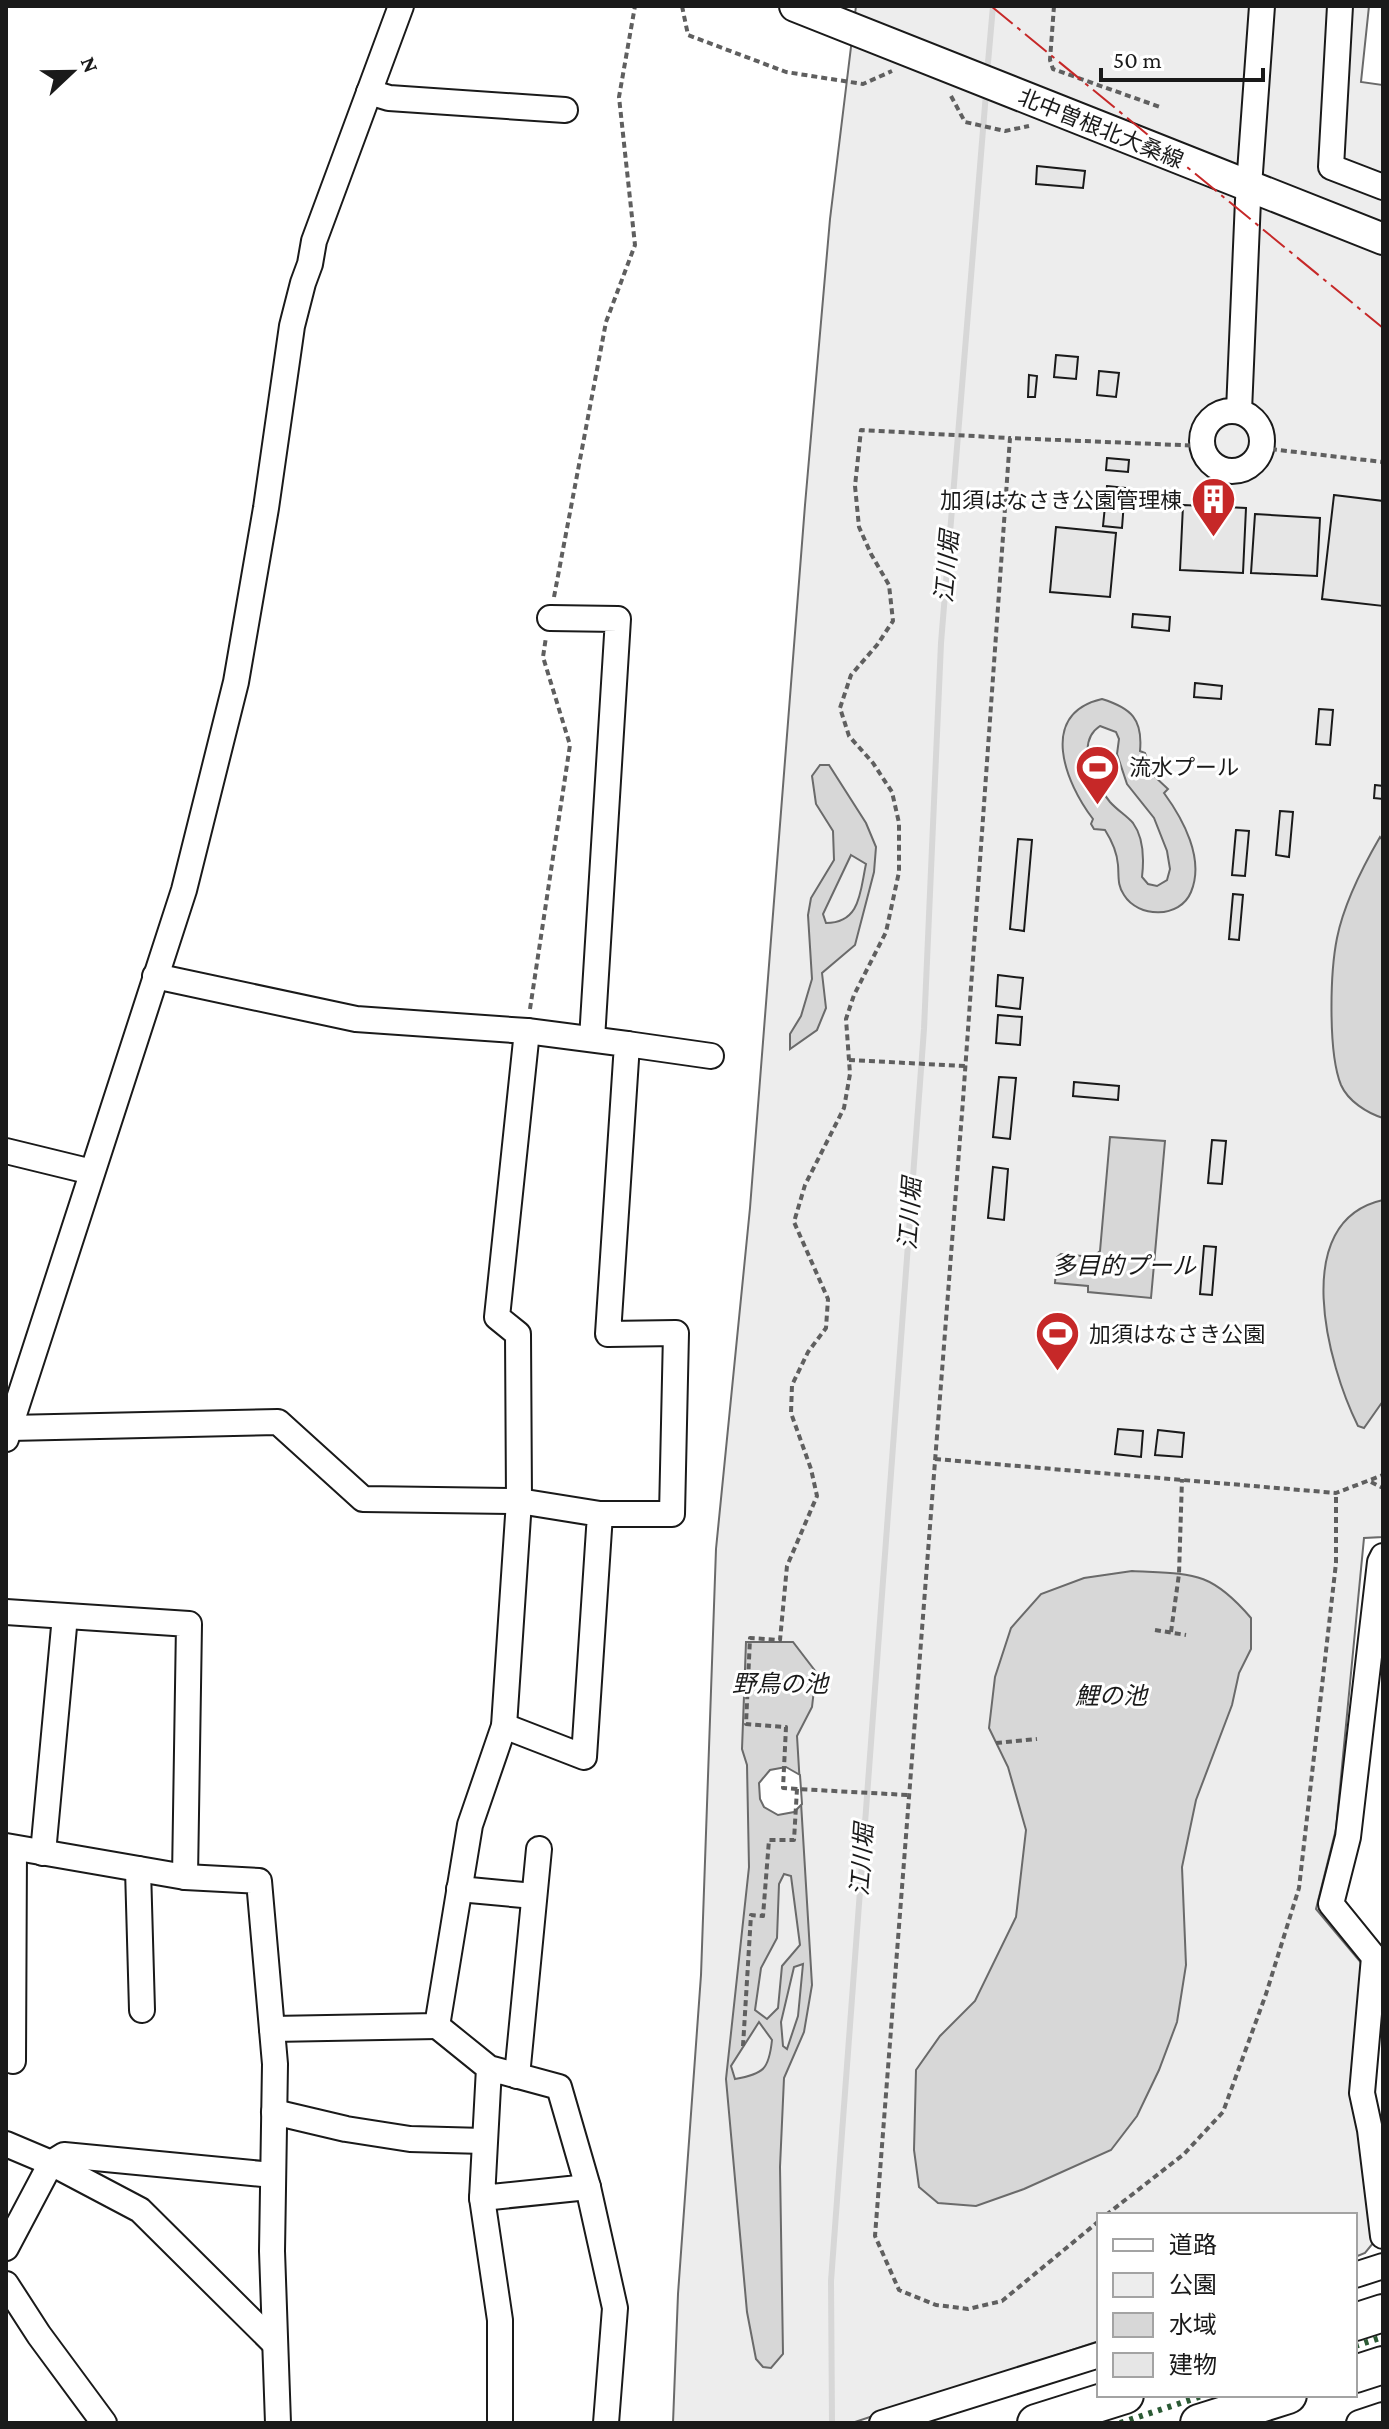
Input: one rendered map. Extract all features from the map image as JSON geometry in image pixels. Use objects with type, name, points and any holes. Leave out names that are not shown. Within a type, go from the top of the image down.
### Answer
[{"type":"highway","points":[[1357,2321],[1383,2313]]},
{"type":"highway","points":[[1357,2373],[1383,2365]]},
{"type":"highway","points":[[1036,2423],[1119,2397]]},
{"type":"highway","points":[[1199,2423],[1282,2397]]},
{"type":"main road","name":"北中曽根北大桑線","points":[[812,9],[957,81],[1014,93],[1383,239]]},
{"type":"street","points":[[401,6],[314,241],[295,312],[236,682],[184,890],[8,1434],[278,1422],[363,1499],[519,1501],[600,1514],[672,1514],[676,1333],[608,1334],[627,1044]]},
{"type":"street","points":[[1239,411],[1249,188],[1262,6]]},
{"type":"street","points":[[1340,6],[1331,167],[1383,187]]},
{"type":"street","points":[[369,92],[389,98],[565,110]]},
{"type":"street","points":[[1227,411],[1239,411],[1250,416],[1262,436],[1256,459],[1248,467],[1236,471],[1214,465],[1206,457],[1202,446],[1202,434],[1207,423],[1227,411]]},
{"type":"street","points":[[550,618],[618,619],[592,1039]]},
{"type":"street","points":[[155,976],[356,1019],[527,1031],[711,1056]]},
{"type":"street","points":[[437,2026],[470,1825],[504,1726],[519,1501],[518,1334],[497,1317],[527,1031]]},
{"type":"street","points":[[6,1151],[92,1172]]},
{"type":"street","points":[[504,1726],[584,1757],[600,1514]]},
{"type":"street","points":[[1383,1556],[1348,1837],[1331,1904],[1374,1957],[1362,2093],[1370,2130],[1383,2236]]},
{"type":"street","points":[[6,1612],[189,1624],[185,1877]]},
{"type":"street","points":[[43,1853],[65,1616]]},
{"type":"street","points":[[13,2061],[10,1847],[185,1877],[259,1881],[275,2064],[272,2251],[278,2423]]},
{"type":"street","points":[[517,2076],[539,1849]]},
{"type":"street","points":[[138,1869],[142,2010]]},
{"type":"street","points":[[459,1889],[534,1896]]},
{"type":"street","points":[[272,2029],[437,2026],[489,2068],[559,2087],[588,2187],[615,2308],[606,2423]]},
{"type":"street","points":[[489,2068],[482,2198],[500,2320],[500,2423]]},
{"type":"street","points":[[274,2112],[346,2129],[410,2139],[484,2141]]},
{"type":"street","points":[[6,2144],[57,2159],[273,2175]]},
{"type":"street","points":[[6,2248],[57,2159]]},
{"type":"street","points":[[57,2159],[140,2210],[275,2344]]},
{"type":"street","points":[[482,2198],[588,2187]]},
{"type":"street","points":[[1357,2274],[1383,2266]]},
{"type":"street","points":[[6,2284],[39,2335],[104,2423]]},
{"type":"street","points":[[882,2423],[1097,2356]]},
{"type":"street","points":[[1359,2423],[1383,2415]]},
{"type":"path","points":[[527,1031],[570,745],[543,657],[606,322],[635,245],[619,97],[635,6]]},
{"type":"path","points":[[682,6],[688,35],[786,72],[863,84],[899,68]]},
{"type":"path","points":[[1054,6],[1050,60],[1053,69],[1160,107]]},
{"type":"path","points":[[957,81],[965,122],[1005,131],[1036,125]]},
{"type":"path","points":[[909,1795],[783,1788],[786,1727],[746,1724],[750,1638],[780,1640],[787,1566],[817,1496],[791,1413],[792,1385],[808,1352],[826,1328],[828,1299],[794,1222],[805,1185],[844,1108],[850,1074],[846,1019],[854,995],[886,932],[899,872],[899,823],[892,792],[873,763],[849,736],[840,708],[851,675],[893,621],[889,585],[859,527],[855,486],[861,430],[1202,446]]},
{"type":"path","points":[[1010,438],[875,2236],[899,2290],[936,2305],[968,2309],[1002,2301],[1097,2223]]},
{"type":"path","points":[[1261,448],[1383,462]]},
{"type":"path","points":[[849,1060],[965,1066]]},
{"type":"path","points":[[935,1459],[1336,1493],[1383,1475]]},
{"type":"path","points":[[1171,1632],[1179,1574],[1182,1479]]},
{"type":"path","points":[[1369,1481],[1383,1488]]},
{"type":"path","points":[[1109,2213],[1184,2154],[1223,2112],[1266,1994],[1299,1888],[1336,1563],[1336,1493]]},
{"type":"path","points":[[1155,1630],[1186,1635]]},
{"type":"path","points":[[996,1743],[1037,1739]]},
{"type":"path","points":[[743,2046],[751,1915],[763,1916],[769,1840],[794,1840],[799,1789]]},
{"type":"green space","name":"加須はなさき公園","points":[[856,6],[1369,6],[1361,82],[1383,85],[1383,1537],[1364,1538],[1336,1829],[1316,1909],[1363,1965],[1354,2106],[1374,2242],[1365,2253],[1357,2256],[1357,2213],[1097,2213],[1097,2342],[852,2423],[673,2423],[678,2294],[701,1975],[716,1549],[750,1208],[830,219]]},
{"type":"water","name":"流水プール","points":[[1102,699],[1121,706],[1137,723],[1140,751],[1145,753],[1153,775],[1168,789],[1164,793],[1185,827],[1194,853],[1195,879],[1186,901],[1178,907],[1169,911],[1148,911],[1130,903],[1122,891],[1112,842],[1105,830],[1094,829],[1091,824],[1093,819],[1074,788],[1063,752],[1063,734],[1069,719],[1082,707]],"holes":[[[1100,726],[1116,732],[1119,739],[1117,754],[1127,784],[1154,818],[1167,851],[1170,869],[1167,880],[1157,886],[1148,884],[1142,877],[1142,849],[1137,829],[1104,794],[1090,764],[1088,743],[1092,733]]]},
{"type":"water","points":[[820,765],[829,765],[866,823],[876,847],[874,872],[855,945],[822,973],[826,1008],[817,1030],[790,1049],[790,1034],[801,1016],[812,979],[808,915],[811,898],[834,860],[833,831],[816,804],[812,776]],"holes":[[[851,855],[866,864],[857,904],[846,918],[826,923],[823,914]]]},
{"type":"water","points":[[1380,837],[1383,841],[1383,1118],[1359,1106],[1341,1085],[1334,1053],[1332,1013],[1335,953],[1340,925],[1354,886]]},
{"type":"water","name":"多目的プール","points":[[1110,1137],[1165,1141],[1151,1298],[1088,1292],[1088,1286],[1055,1283],[1057,1257],[1061,1254],[1093,1257],[1100,1251]]},
{"type":"water","points":[[1383,1200],[1383,1401],[1364,1428],[1358,1426],[1336,1368],[1324,1298],[1325,1265],[1335,1236],[1353,1213]]},
{"type":"water","name":"鯉の池","points":[[1132,1571],[1199,1578],[1224,1591],[1251,1618],[1251,1649],[1239,1673],[1232,1705],[1196,1800],[1182,1867],[1186,1965],[1177,2022],[1137,2116],[1111,2150],[1024,2189],[976,2206],[938,2203],[919,2187],[914,2150],[916,2070],[940,2036],[975,2001],[1016,1917],[1026,1830],[1008,1767],[989,1728],[995,1677],[1011,1628],[1041,1594],[1084,1578]]},
{"type":"water","name":"野鳥の池","points":[[746,1642],[793,1642],[816,1672],[812,1707],[797,1736],[812,1985],[804,2032],[784,2078],[780,2167],[783,2354],[771,2368],[763,2367],[756,2359],[747,2312],[726,2079],[749,1867],[747,1765],[742,1749]],"holes":[[[784,1874],[791,1876],[800,1945],[782,1966],[778,2008],[767,2019],[755,2010],[761,1968],[777,1938],[779,1884]],[[803,1964],[798,2016],[787,2049],[783,2046],[781,2022],[794,1967]],[[759,2022],[772,2040],[767,2064],[753,2075],[735,2079],[731,2066]]]},
{"type":"pier","points":[[786,1767],[800,1775],[802,1804],[794,1812],[778,1815],[764,1807],[759,1783],[770,1770]]},
{"type":"building","points":[[1037,166],[1085,171],[1083,188],[1036,184]]},
{"type":"building","points":[[1056,355],[1078,357],[1076,379],[1054,377]]},
{"type":"building","points":[[1099,371],[1119,373],[1116,397],[1097,395]]},
{"type":"building","points":[[1029,375],[1037,376],[1035,397],[1028,397]]},
{"type":"building","points":[[1107,458],[1129,460],[1128,472],[1106,470]]},
{"type":"building","points":[[1107,486],[1125,488],[1122,528],[1103,526]]},
{"type":"building","points":[[1334,495],[1383,501],[1383,606],[1322,599]]},
{"type":"building","name":"加須はなさき公園管理棟","points":[[1183,505],[1246,508],[1243,573],[1180,570]]},
{"type":"building","points":[[1255,514],[1320,518],[1317,576],[1251,573]]},
{"type":"building","points":[[1056,527],[1116,533],[1110,597],[1050,592]]},
{"type":"building","points":[[1133,614],[1170,617],[1169,631],[1132,627]]},
{"type":"building","points":[[1195,683],[1222,686],[1221,699],[1194,697]]},
{"type":"building","points":[[1319,709],[1333,710],[1330,745],[1316,744]]},
{"type":"building","points":[[1375,785],[1383,786],[1383,799],[1374,798]]},
{"type":"building","points":[[1280,811],[1293,812],[1289,857],[1276,855]]},
{"type":"building","points":[[1236,830],[1249,831],[1245,876],[1232,875]]},
{"type":"building","points":[[1018,839],[1032,840],[1024,931],[1010,929]]},
{"type":"building","points":[[1233,894],[1243,895],[1239,940],[1229,939]]},
{"type":"building","points":[[998,975],[1023,978],[1020,1009],[996,1006]]},
{"type":"building","points":[[998,1015],[1022,1017],[1020,1045],[996,1043]]},
{"type":"building","points":[[999,1077],[1016,1078],[1010,1139],[993,1137]]},
{"type":"building","points":[[1074,1082],[1119,1086],[1118,1100],[1073,1096]]},
{"type":"building","points":[[1212,1140],[1226,1141],[1222,1184],[1208,1183]]},
{"type":"building","points":[[993,1167],[1008,1169],[1004,1220],[988,1218]]},
{"type":"building","points":[[1204,1246],[1216,1247],[1212,1295],[1200,1294]]},
{"type":"building","points":[[1118,1429],[1143,1431],[1141,1457],[1115,1454]]},
{"type":"building","points":[[1158,1430],[1184,1433],[1182,1457],[1155,1455]]},
{"type":"waterway","name":"江川堀","points":[[987,74],[993,6]]},
{"type":"waterway","name":"江川堀","points":[[832,2421],[831,2281],[924,1029],[941,643],[986,93]]},
{"type":"hedge","points":[[1357,2345],[1383,2337]]},
{"type":"hedge","points":[[1120,2423],[1199,2397]]},
{"type":"power","points":[[991,6],[1383,328]]},
{"type":"place","name":"加須はなさき公園管理棟","points":[[1213,539]]},
{"type":"place","name":"流水プール","points":[[1098,806]]},
{"type":"place","name":"加須はなさき公園","points":[[1058,1373]]}]
